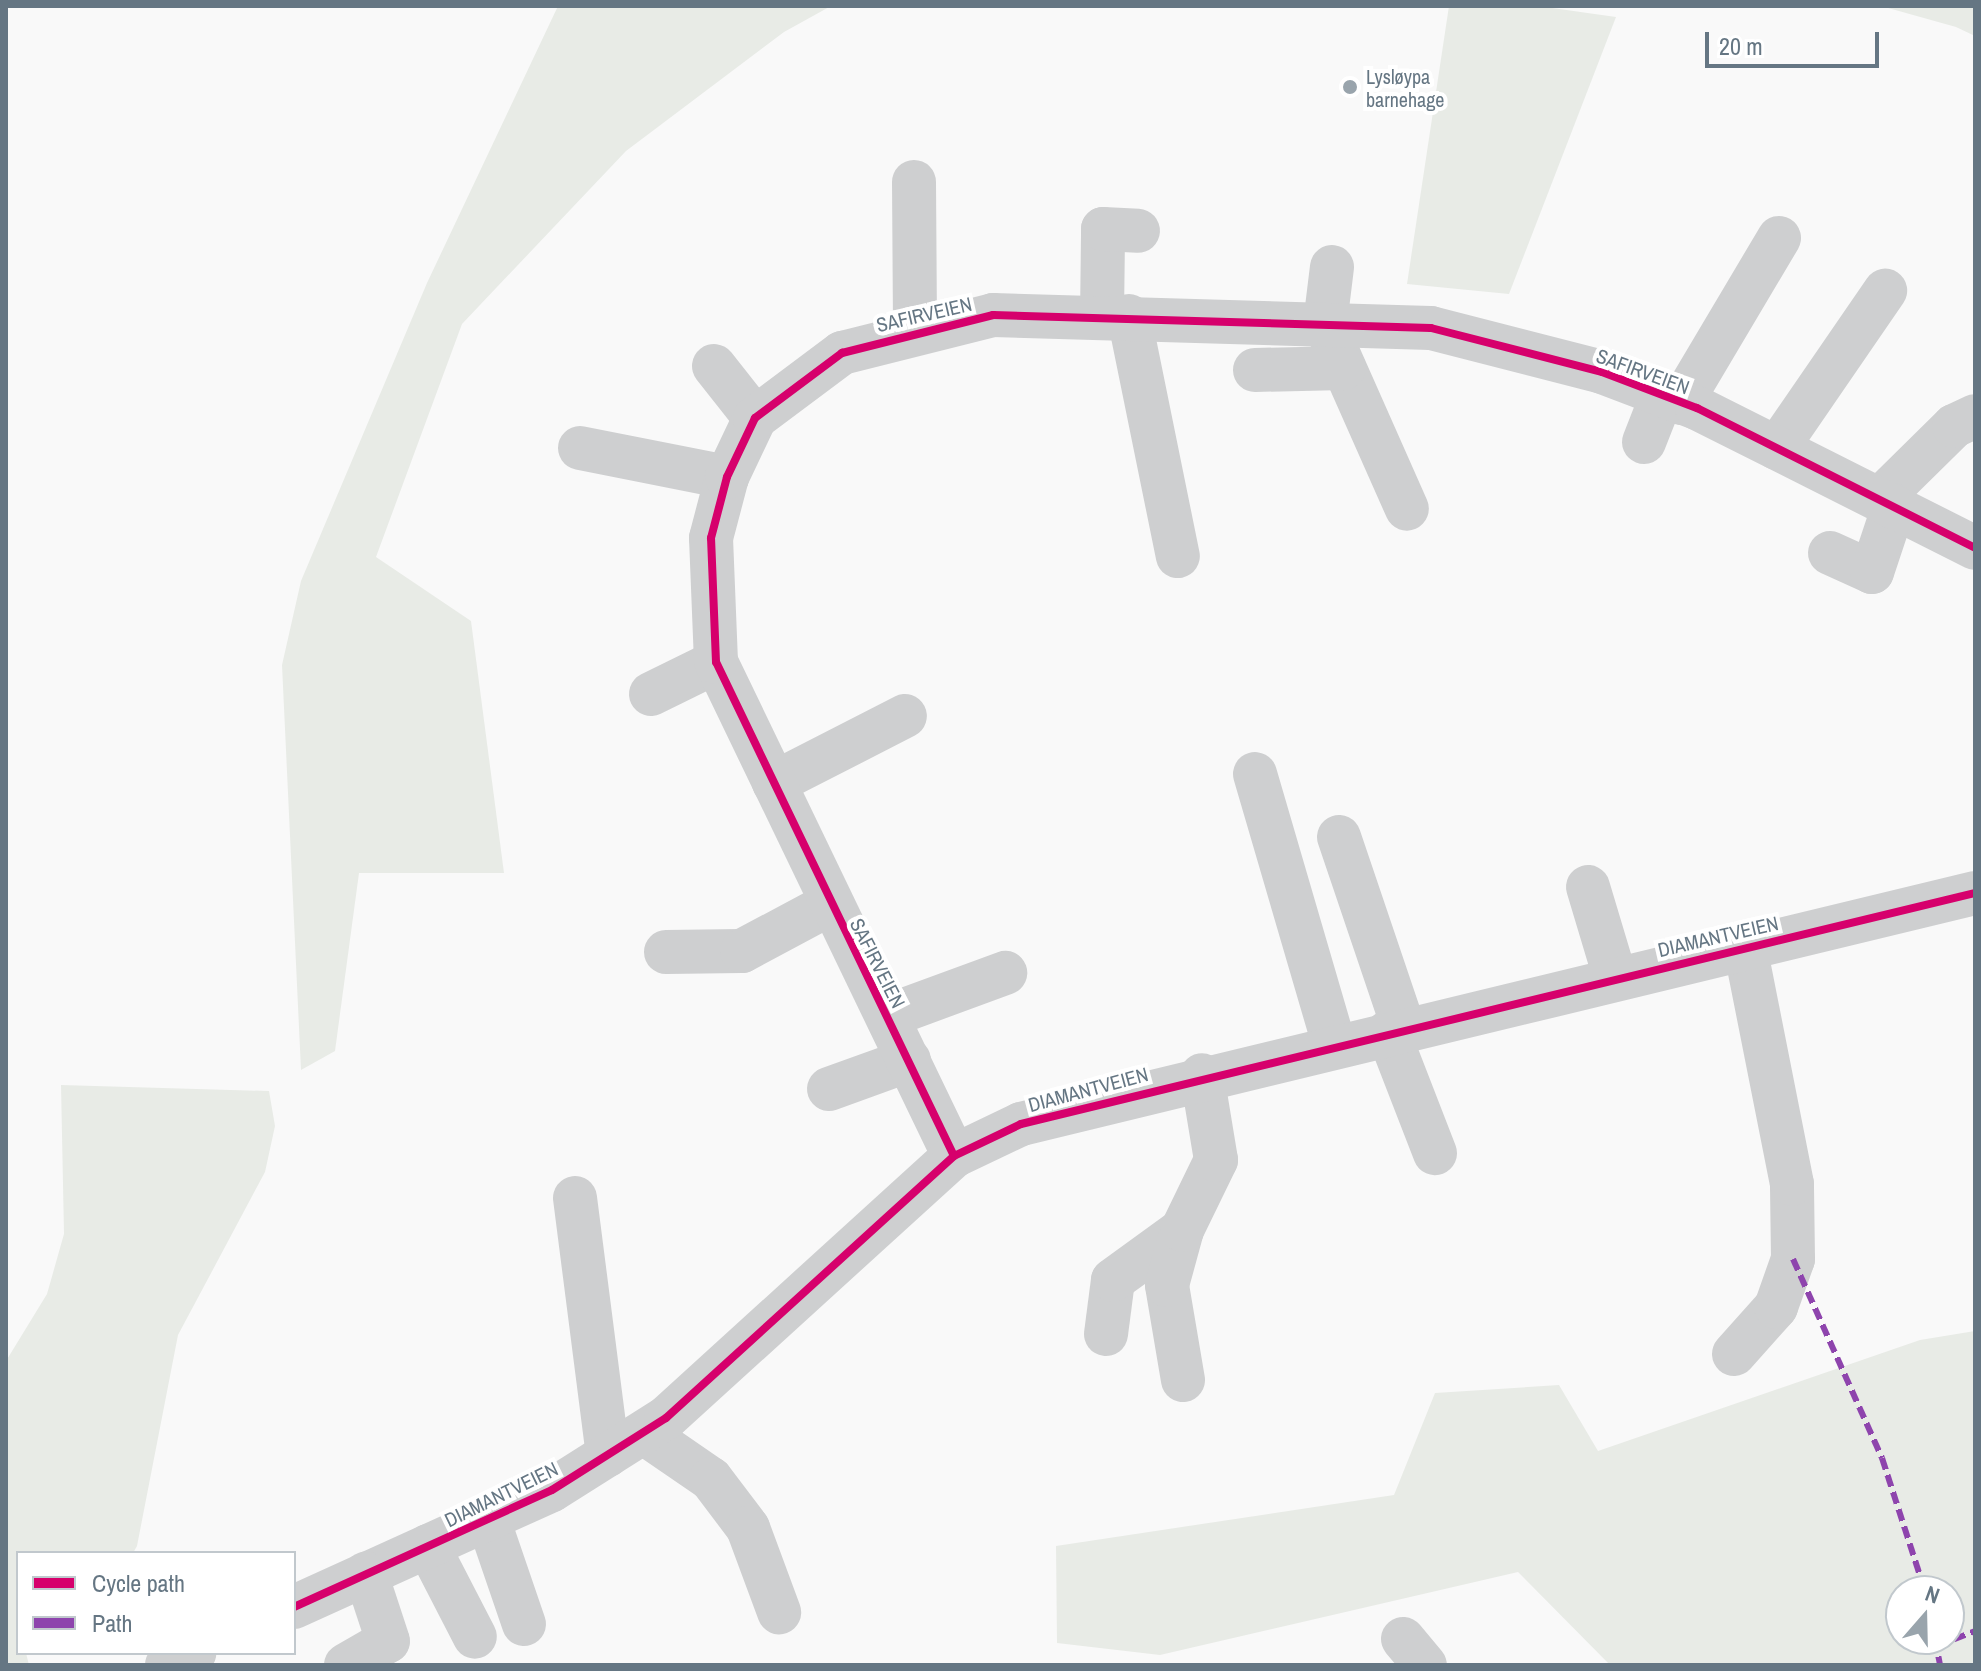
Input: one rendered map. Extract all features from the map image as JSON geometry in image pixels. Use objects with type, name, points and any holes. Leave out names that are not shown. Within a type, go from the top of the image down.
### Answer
[{"type":"street","points":[[914,182],[915,329]]},
{"type":"street","points":[[1138,231],[1103,229],[1116,316],[1178,556]]},
{"type":"street","points":[[1644,442],[1779,238]]},
{"type":"street","points":[[1332,267],[1325,324],[1407,509]]},
{"type":"street","points":[[1777,448],[1885,291]]},
{"type":"street","name":"SAFIRVEIEN","points":[[954,1156],[716,662],[711,538],[727,477],[755,418],[842,353],[915,329],[993,315],[1116,316],[1431,328],[1498,342],[1671,399],[1777,448],[1975,548]]},
{"type":"street","points":[[714,366],[755,418]]},
{"type":"street","points":[[1255,370],[1344,368]]},
{"type":"street","points":[[1830,553],[1872,572],[1887,502],[1954,426],[1975,416]]},
{"type":"street","points":[[580,448],[727,477]]},
{"type":"street","points":[[651,694],[716,662]]},
{"type":"street","points":[[774,783],[905,716]]},
{"type":"street","points":[[1255,774],[1334,1045]]},
{"type":"street","points":[[1339,837],[1435,1153]]},
{"type":"street","points":[[1588,887],[1615,977]]},
{"type":"street","name":"DIAMANTVEIEN","points":[[296,1606],[488,1519],[626,1444],[954,1156],[1021,1124],[1202,1075],[1975,893]]},
{"type":"street","points":[[666,952],[742,951],[830,904]]},
{"type":"street","points":[[1734,1354],[1776,1307],[1793,1259],[1792,1184],[1745,946]]},
{"type":"street","points":[[888,1016],[1005,973]]},
{"type":"street","points":[[829,1089],[909,1060]]},
{"type":"street","points":[[1183,1380],[1167,1285],[1182,1230],[1216,1160],[1202,1075]]},
{"type":"street","points":[[575,1198],[626,1444],[711,1479],[739,1516],[779,1612]]},
{"type":"street","points":[[1106,1334],[1113,1280],[1182,1230]]},
{"type":"street","points":[[488,1519],[524,1624]]},
{"type":"street","points":[[428,1546],[475,1637]]},
{"type":"street","points":[[346,1665],[388,1641],[366,1574]]},
{"type":"street","points":[[167,1665],[190,1655]]},
{"type":"shaded area","points":[[558,6],[831,6],[784,32],[626,151],[462,324],[376,557],[471,621],[504,873],[359,873],[335,1051],[301,1070],[282,665],[301,581],[427,283]]},
{"type":"shaded area","points":[[1449,6],[1538,6],[1616,17],[1509,294],[1407,284]]},
{"type":"shaded area","points":[[1881,6],[1975,6],[1975,36],[1956,27]]},
{"type":"shaded area","points":[[61,1085],[269,1091],[275,1126],[265,1172],[178,1335],[137,1546],[134,1551],[16,1551],[16,1655],[26,1655],[29,1665],[6,1665],[6,1361],[47,1294],[64,1234]]},
{"type":"shaded area","points":[[1975,1331],[1975,1665],[1610,1665],[1518,1572],[1160,1655],[1057,1643],[1056,1546],[1394,1495],[1435,1393],[1559,1385],[1598,1451],[1920,1340]]},
{"type":"marked path","points":[[1793,1259],[1882,1458],[1920,1575]]},
{"type":"marked path","points":[[1965,1635],[1975,1631]]},
{"type":"marked path","points":[[1938,1655],[1940,1665]]},
{"type":"cycle path","points":[[954,1156],[716,662],[711,538],[727,477],[755,418],[842,353],[993,315],[1431,328],[1602,372],[1697,408],[1975,548]]},
{"type":"cycle path","points":[[296,1606],[552,1490],[666,1418],[954,1156],[1021,1124],[1975,893]]},
{"type":"place","name":"Lysløypa barnehage","points":[[1350,87]]}]
